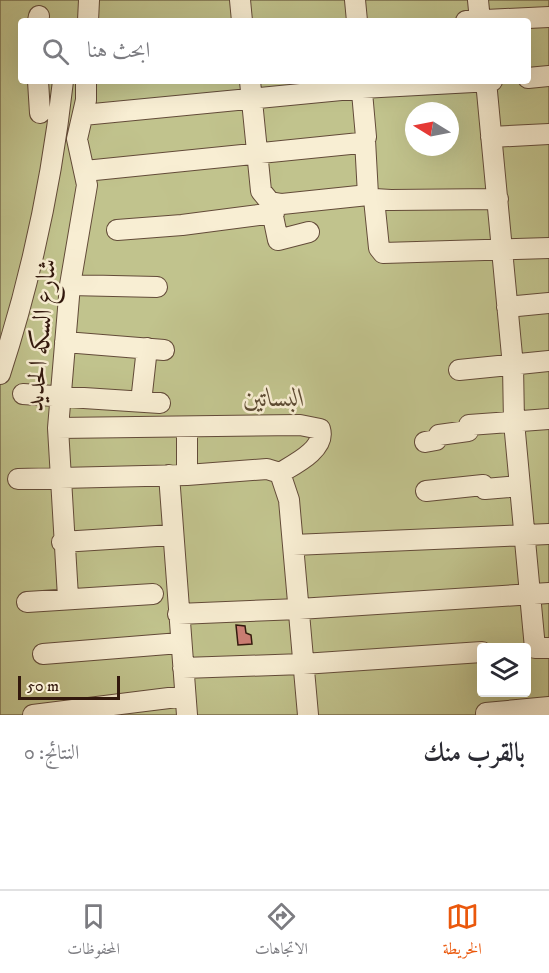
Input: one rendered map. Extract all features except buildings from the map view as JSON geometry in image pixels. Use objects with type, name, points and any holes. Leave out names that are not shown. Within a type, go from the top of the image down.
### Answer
[{"type":"lane","points":[[88,18],[89,0]]},
{"type":"lane","points":[[240,0],[242,18]]},
{"type":"lane","points":[[355,0],[357,18]]},
{"type":"lane","points":[[476,18],[478,0]]},
{"type":"lane","points":[[531,18],[549,17]]},
{"type":"lane","points":[[531,78],[549,76]]},
{"type":"lane","points":[[38,84],[40,112]]},
{"type":"lane","name":"شارع السكه الحديد","points":[[0,374],[16,326],[38,234],[63,84]]},
{"type":"lane","name":"شارع السكه الحديد","points":[[68,597],[59,477],[58,428],[70,285],[87,185],[77,139],[83,114],[86,84]]},
{"type":"lane","points":[[83,114],[251,89],[393,84]]},
{"type":"lane","points":[[486,84],[513,366],[514,422],[529,595],[537,648]]},
{"type":"lane","points":[[362,85],[371,197],[379,248],[383,253],[549,248]]},
{"type":"lane","points":[[251,89],[261,191],[272,207],[278,240],[309,232]]},
{"type":"lane","points":[[491,137],[549,134]]},
{"type":"lane","points":[[85,171],[347,145],[365,140]]},
{"type":"lane","points":[[117,230],[182,225],[282,204],[371,197],[498,199]]},
{"type":"lane","points":[[70,285],[157,287]]},
{"type":"lane","points":[[507,307],[549,303]]},
{"type":"lane","points":[[22,394],[150,403],[155,349],[65,342]]},
{"type":"lane","points":[[459,370],[549,362]]},
{"type":"lane","points":[[425,442],[436,441],[439,435],[468,431],[469,425],[549,419]]},
{"type":"lane","points":[[18,479],[267,470],[280,473],[305,458],[318,444],[321,437],[320,429],[300,425],[58,428]]},
{"type":"lane","points":[[33,715],[186,705],[172,535],[178,475],[188,427]]},
{"type":"lane","points":[[280,473],[288,500],[308,715]]},
{"type":"lane","points":[[426,491],[483,484],[485,489],[520,486]]},
{"type":"lane","points":[[293,545],[549,534]]},
{"type":"lane","points":[[63,542],[172,535]]},
{"type":"lane","points":[[178,614],[299,609],[549,593]]},
{"type":"lane","points":[[27,602],[68,597],[153,594]]},
{"type":"lane","points":[[44,654],[180,643]]},
{"type":"lane","points":[[183,668],[303,664],[477,652]]},
{"type":"lane","points":[[486,712],[549,707]]},
{"type":"green space","name":"البساتين","points":[[0,0],[549,0],[549,715],[0,715]]}]
